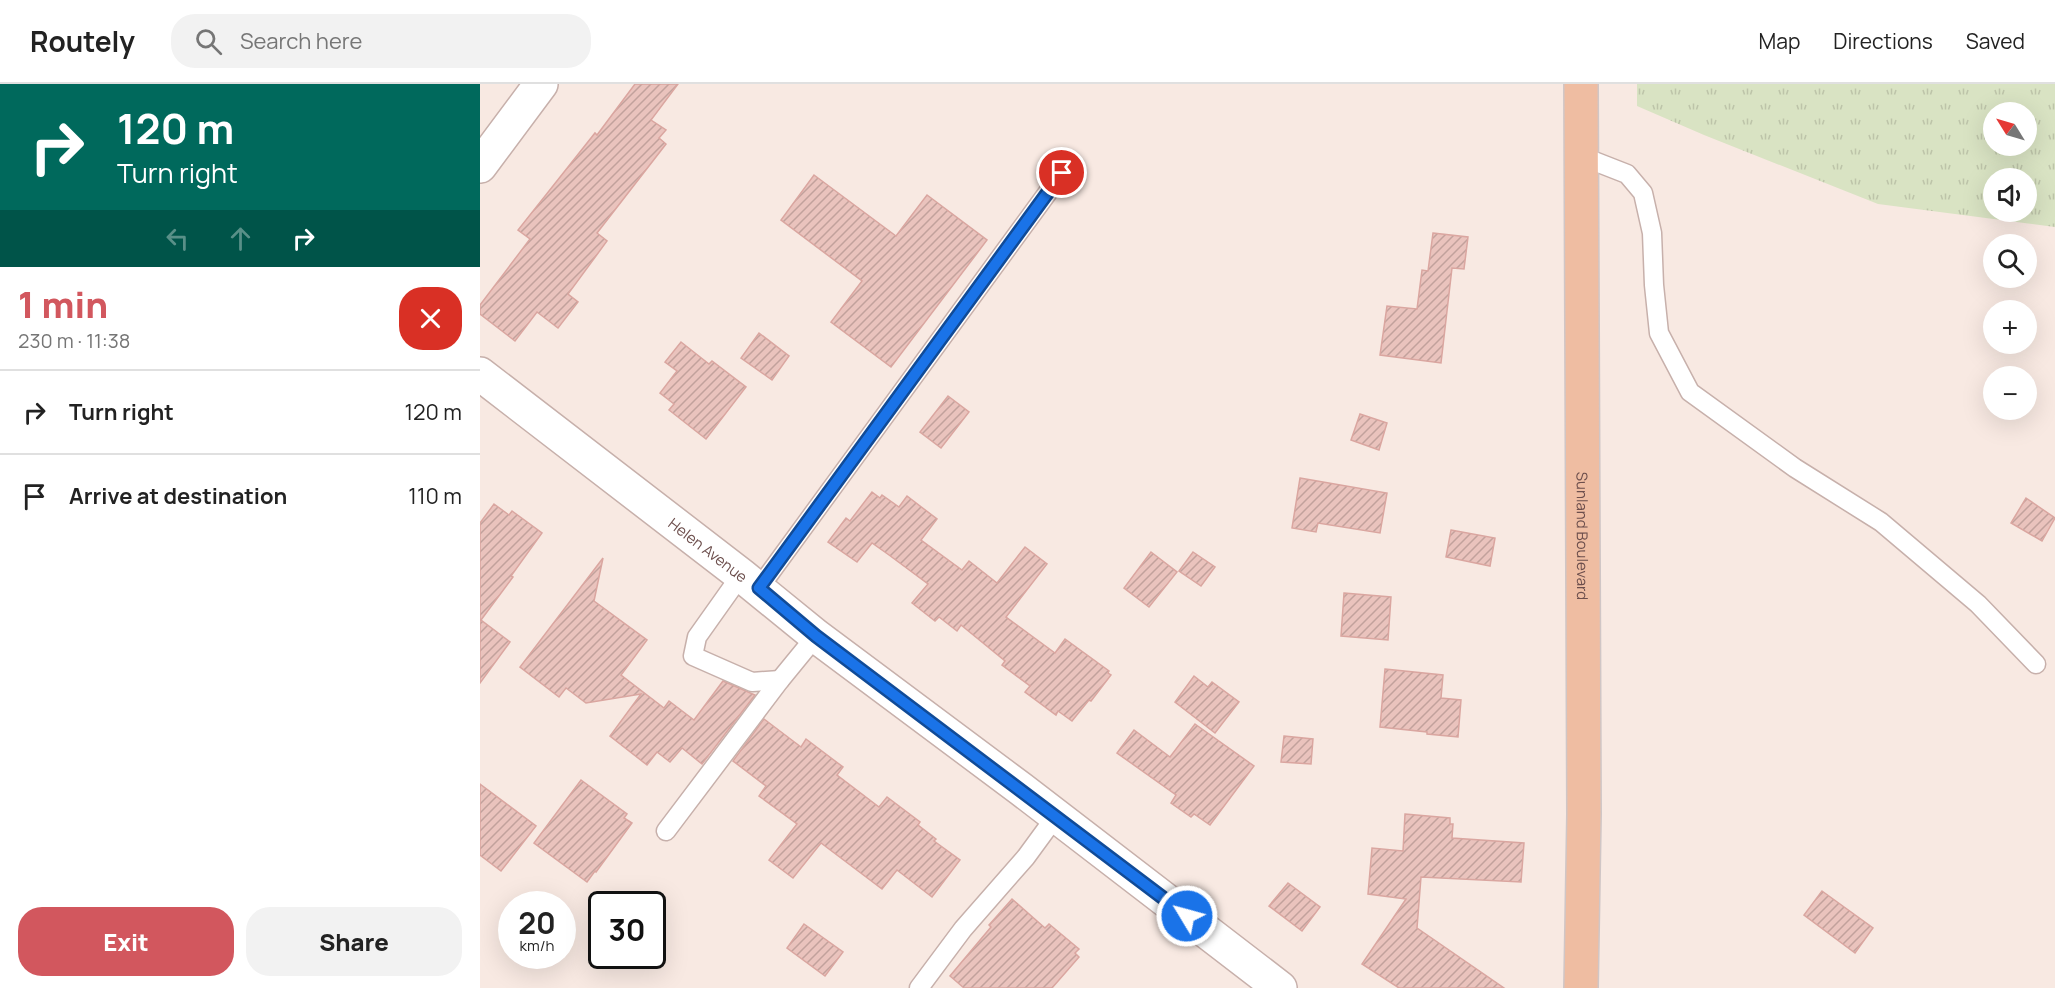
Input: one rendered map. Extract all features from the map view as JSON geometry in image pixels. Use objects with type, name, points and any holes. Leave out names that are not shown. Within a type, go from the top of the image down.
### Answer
[{"type":"main road","name":"Sunland Boulevard","points":[[1581,84],[1584,814],[1581,988]]},
{"type":"street","points":[[480,166],[541,84]]},
{"type":"street","name":"Helen Avenue","points":[[480,374],[750,581],[816,636],[1280,988]]},
{"type":"lane","points":[[1581,156],[1627,174],[1643,193],[1652,233],[1659,333],[1690,392],[1796,468],[1881,522],[1978,604],[2036,664]]},
{"type":"lane","points":[[780,680],[752,682],[693,656],[697,637],[750,581],[1062,173]]},
{"type":"lane","points":[[666,831],[816,636]]},
{"type":"lane","points":[[919,988],[963,929],[1026,857],[1056,816]]},
{"type":"green space","points":[[1637,84],[2055,84],[2055,227],[2017,222],[2037,222],[2037,168],[1983,168],[1983,218],[1878,204],[1637,106]]},
{"type":"building","points":[[635,84],[678,84],[651,120],[666,130],[659,138],[666,144],[597,233],[607,241],[568,294],[578,302],[558,328],[537,312],[515,341],[480,314],[480,305],[530,239],[518,230],[595,133],[597,135]]},
{"type":"building","points":[[814,175],[896,236],[927,195],[987,240],[891,367],[831,322],[862,281],[781,220]]},
{"type":"building","points":[[1433,233],[1468,237],[1464,269],[1452,268],[1441,363],[1380,355],[1387,306],[1417,309],[1422,270],[1428,271]]},
{"type":"building","points":[[759,333],[789,356],[772,380],[741,358]]},
{"type":"building","points":[[681,342],[709,364],[712,361],[746,387],[706,439],[669,410],[674,404],[660,393],[677,371],[665,362]]},
{"type":"building","points":[[948,396],[969,412],[941,448],[920,432]]},
{"type":"building","points":[[1360,414],[1387,423],[1379,450],[1351,440]]},
{"type":"building","points":[[1300,478],[1387,493],[1380,533],[1318,523],[1316,532],[1292,528]]},
{"type":"building","points":[[872,492],[880,498],[882,495],[899,507],[907,496],[937,519],[921,540],[962,570],[969,561],[997,583],[1025,547],[1047,564],[1006,617],[1055,653],[1065,639],[1109,671],[1111,675],[1072,721],[1058,711],[1056,715],[1025,692],[1030,686],[1002,665],[1005,661],[961,625],[957,631],[939,617],[935,621],[912,603],[928,584],[889,555],[872,543],[857,562],[828,542],[846,518],[850,521]]},
{"type":"building","points":[[2026,498],[2055,518],[2042,541],[2011,523]]},
{"type":"building","points":[[494,504],[509,515],[512,511],[542,533],[481,620],[510,642],[480,683],[480,523]]},
{"type":"building","points":[[1451,530],[1495,538],[1490,566],[1446,557]]},
{"type":"building","points":[[1151,552],[1177,572],[1149,607],[1124,588]]},
{"type":"building","points":[[1193,552],[1215,567],[1201,586],[1179,571]]},
{"type":"building","points":[[603,558],[594,601],[647,640],[621,675],[664,708],[669,701],[694,720],[723,681],[755,695],[702,764],[682,748],[670,762],[657,752],[647,765],[610,736],[641,694],[586,703],[566,688],[559,697],[520,667]]},
{"type":"building","points":[[1344,593],[1391,597],[1388,640],[1341,636]]},
{"type":"building","points":[[1385,669],[1443,675],[1441,698],[1461,700],[1458,737],[1380,727]]},
{"type":"building","points":[[1194,676],[1208,687],[1212,682],[1239,702],[1215,733],[1175,702]]},
{"type":"building","points":[[764,719],[801,747],[806,739],[843,767],[837,775],[879,807],[887,797],[920,822],[918,825],[936,839],[934,841],[960,860],[932,897],[897,870],[882,889],[821,843],[793,878],[769,860],[797,824],[759,796],[766,786],[733,761]]},
{"type":"building","points":[[1195,724],[1254,766],[1210,825],[1194,814],[1191,817],[1171,803],[1176,795],[1117,753],[1134,730],[1170,757]]},
{"type":"building","points":[[1284,736],[1313,739],[1311,764],[1281,762]]},
{"type":"building","points":[[581,780],[627,814],[624,818],[632,823],[587,882],[534,843]]},
{"type":"building","points":[[480,784],[536,826],[501,871],[480,855]]},
{"type":"building","points":[[1405,814],[1450,818],[1450,824],[1453,824],[1452,838],[1524,843],[1521,882],[1421,877],[1417,928],[1504,988],[1399,988],[1362,964],[1406,899],[1368,894],[1372,848],[1403,851]]},
{"type":"building","points":[[1288,883],[1320,907],[1302,931],[1269,906]]},
{"type":"building","points":[[1822,891],[1873,928],[1855,953],[1804,915]]},
{"type":"building","points":[[1012,899],[1045,928],[1049,924],[1079,949],[1075,953],[1079,957],[1052,988],[964,988],[950,976]]},
{"type":"building","points":[[804,924],[843,952],[825,976],[787,948]]},
{"type":"route","points":[[1062,173],[759,588],[816,636],[1187,916]]}]
